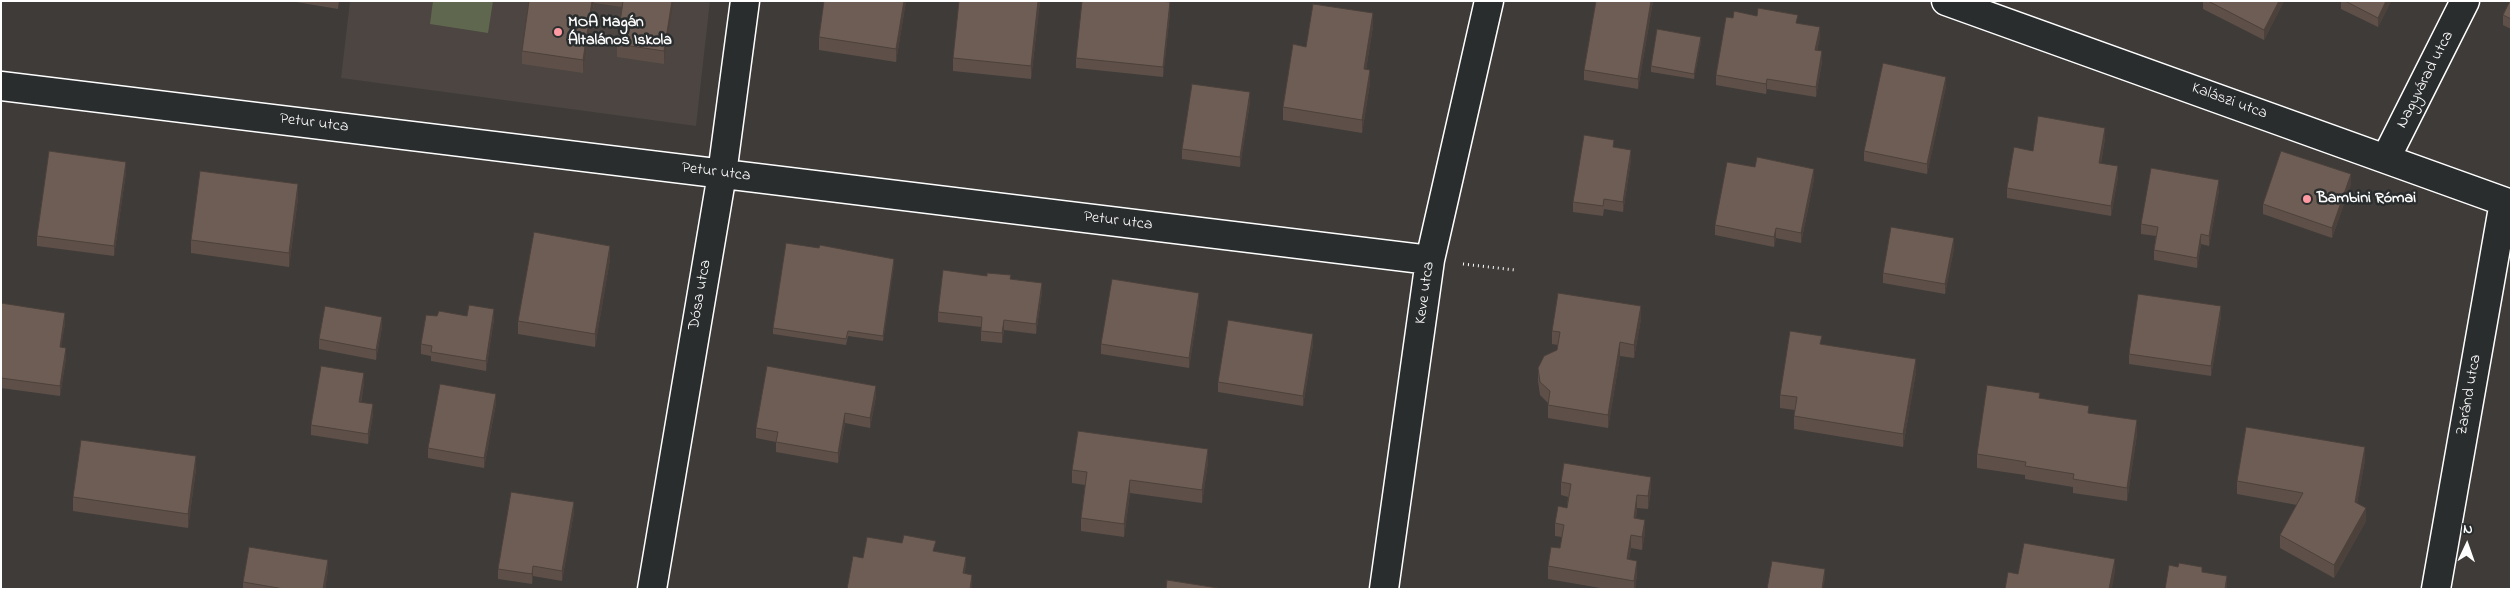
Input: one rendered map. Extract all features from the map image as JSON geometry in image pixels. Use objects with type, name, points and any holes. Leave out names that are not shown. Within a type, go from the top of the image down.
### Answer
[{"type":"street","name":"Dósa utca","points":[[652,589],[722,174],[745,1]]},
{"type":"street","name":"Keve utca","points":[[1384,589],[1430,260],[1489,1]]},
{"type":"street","name":"Kalászi utca","points":[[1946,1],[2507,203]]},
{"type":"street","name":"Nagyvárad utca","points":[[2386,158],[2466,1]]},
{"type":"street","name":"Petur utca","points":[[1,86],[1430,260]]},
{"type":"street","name":"Zaránd utca","points":[[2438,588],[2507,203]]},
{"type":"path","points":[[1430,260],[1515,270]]},
{"type":"shaded area","points":[[350,1],[710,1],[696,126],[341,78]]},
{"type":"green space","points":[[433,1],[493,1],[488,33],[430,24]]},
{"type":"building","points":[[529,1],[592,1],[583,60],[522,51]]},
{"type":"building","points":[[623,1],[672,1],[664,51],[617,44]]},
{"type":"building","points":[[824,1],[904,1],[896,49],[819,37]]},
{"type":"building","points":[[959,1],[1038,1],[1031,66],[953,58]]},
{"type":"building","points":[[1082,1],[1170,2],[1163,67],[1076,58]]},
{"type":"building","points":[[1596,1],[1651,1],[1638,79],[1584,70]]},
{"type":"building","points":[[2208,1],[2279,1],[2264,30]]},
{"type":"building","points":[[2345,1],[2386,1],[2378,18]]},
{"type":"building","points":[[2511,1],[2511,19],[2503,15]]},
{"type":"building","points":[[1313,4],[1373,13],[1364,69],[1370,70],[1362,120],[1283,107],[1293,44],[1306,47]]},
{"type":"building","points":[[1758,8],[1798,15],[1796,23],[1820,27],[1815,50],[1822,51],[1816,87],[1767,79],[1766,84],[1716,75],[1726,17],[1733,18],[1734,11],[1757,16]]},
{"type":"building","points":[[1657,29],[1701,37],[1694,74],[1651,66]]},
{"type":"building","points":[[1883,63],[1946,77],[1927,164],[1864,151]]},
{"type":"building","points":[[1192,84],[1250,92],[1240,157],[1182,149]]},
{"type":"building","points":[[2038,116],[2105,128],[2099,163],[2118,166],[2111,206],[2007,188],[2014,147],[2033,151]]},
{"type":"building","points":[[1584,135],[1614,140],[1613,147],[1631,150],[1623,202],[1604,199],[1603,206],[1573,202]]},
{"type":"building","points":[[49,151],[126,162],[114,246],[37,236]]},
{"type":"building","name":"Bambini Római","points":[[2281,151],[2351,174],[2332,228],[2263,204]]},
{"type":"building","points":[[1757,157],[1814,169],[1801,233],[1776,228],[1774,237],[1715,225],[1727,162],[1755,167]]},
{"type":"building","points":[[2151,168],[2219,180],[2209,236],[2201,234],[2197,258],[2154,250],[2158,227],[2141,224]]},
{"type":"building","points":[[200,171],[298,184],[289,253],[191,240]]},
{"type":"building","points":[[1891,227],[1954,238],[1945,284],[1883,273]]},
{"type":"building","points":[[534,232],[610,246],[595,334],[518,321]]},
{"type":"building","points":[[786,243],[819,248],[820,245],[894,259],[883,336],[848,331],[846,339],[773,328]]},
{"type":"building","points":[[943,270],[987,276],[987,273],[1011,275],[1010,279],[1042,283],[1036,324],[1004,320],[1002,333],[981,331],[982,317],[938,312]]},
{"type":"building","points":[[1112,279],[1199,293],[1189,358],[1101,344]]},
{"type":"building","points":[[1558,293],[1641,306],[1634,345],[1620,342],[1608,415],[1548,405],[1550,391],[1540,382],[1538,368],[1544,356],[1557,350],[1560,332],[1552,331]]},
{"type":"building","points":[[2138,294],[2221,306],[2211,366],[2129,354]]},
{"type":"building","points":[[1,303],[65,313],[60,347],[66,348],[60,386],[1,378]]},
{"type":"building","points":[[469,305],[494,309],[486,361],[431,352],[432,346],[421,344],[426,315],[437,316],[439,311],[467,316]]},
{"type":"building","points":[[325,306],[382,317],[376,350],[319,339]]},
{"type":"building","points":[[1228,320],[1313,334],[1303,396],[1218,382]]},
{"type":"building","points":[[1790,331],[1822,336],[1820,344],[1916,359],[1903,434],[1794,416],[1797,397],[1780,395]]},
{"type":"building","points":[[321,366],[364,373],[359,402],[373,404],[368,434],[311,425]]},
{"type":"building","points":[[767,366],[876,386],[870,418],[845,413],[838,453],[776,442],[778,432],[756,428]]},
{"type":"building","points":[[440,384],[496,394],[484,458],[428,448]]},
{"type":"building","points":[[1987,385],[2040,393],[2039,398],[2089,406],[2088,413],[2137,420],[2127,488],[2073,479],[2074,474],[2025,466],[2026,462],[1977,454]]},
{"type":"building","points":[[2246,427],[2365,447],[2355,502],[2366,508],[2334,565],[2280,535],[2303,493],[2237,481]]},
{"type":"building","points":[[1078,431],[1208,449],[1202,490],[1130,480],[1124,524],[1081,518],[1087,472],[1072,470]]},
{"type":"building","points":[[81,440],[196,456],[188,514],[73,497]]},
{"type":"building","points":[[1564,463],[1651,477],[1648,496],[1637,495],[1634,518],[1645,520],[1642,537],[1631,535],[1627,559],[1637,561],[1634,581],[1548,566],[1551,547],[1560,548],[1564,525],[1555,523],[1558,506],[1567,508],[1571,484],[1561,482]]},
{"type":"building","points":[[511,492],[574,502],[562,571],[533,566],[532,574],[498,569]]},
{"type":"building","points":[[904,535],[936,541],[933,551],[966,557],[963,573],[972,575],[970,589],[847,589],[853,556],[863,558],[867,537],[902,543]]},
{"type":"building","points":[[2024,543],[2115,559],[2109,589],[2005,589],[2008,572],[2018,574]]},
{"type":"building","points":[[249,547],[328,560],[323,589],[284,589],[243,582]]},
{"type":"building","points":[[1772,561],[1825,569],[1822,589],[1767,589]]},
{"type":"building","points":[[2179,563],[2202,567],[2202,572],[2227,576],[2225,589],[2165,589],[2169,565],[2178,567]]},
{"type":"building","points":[[1167,580],[1218,588],[1218,589],[1166,589]]},
{"type":"place","name":"MOA Magán Általános Iskola","points":[[558,32]]},
{"type":"place","name":"Bambini Római","points":[[2307,199]]}]
